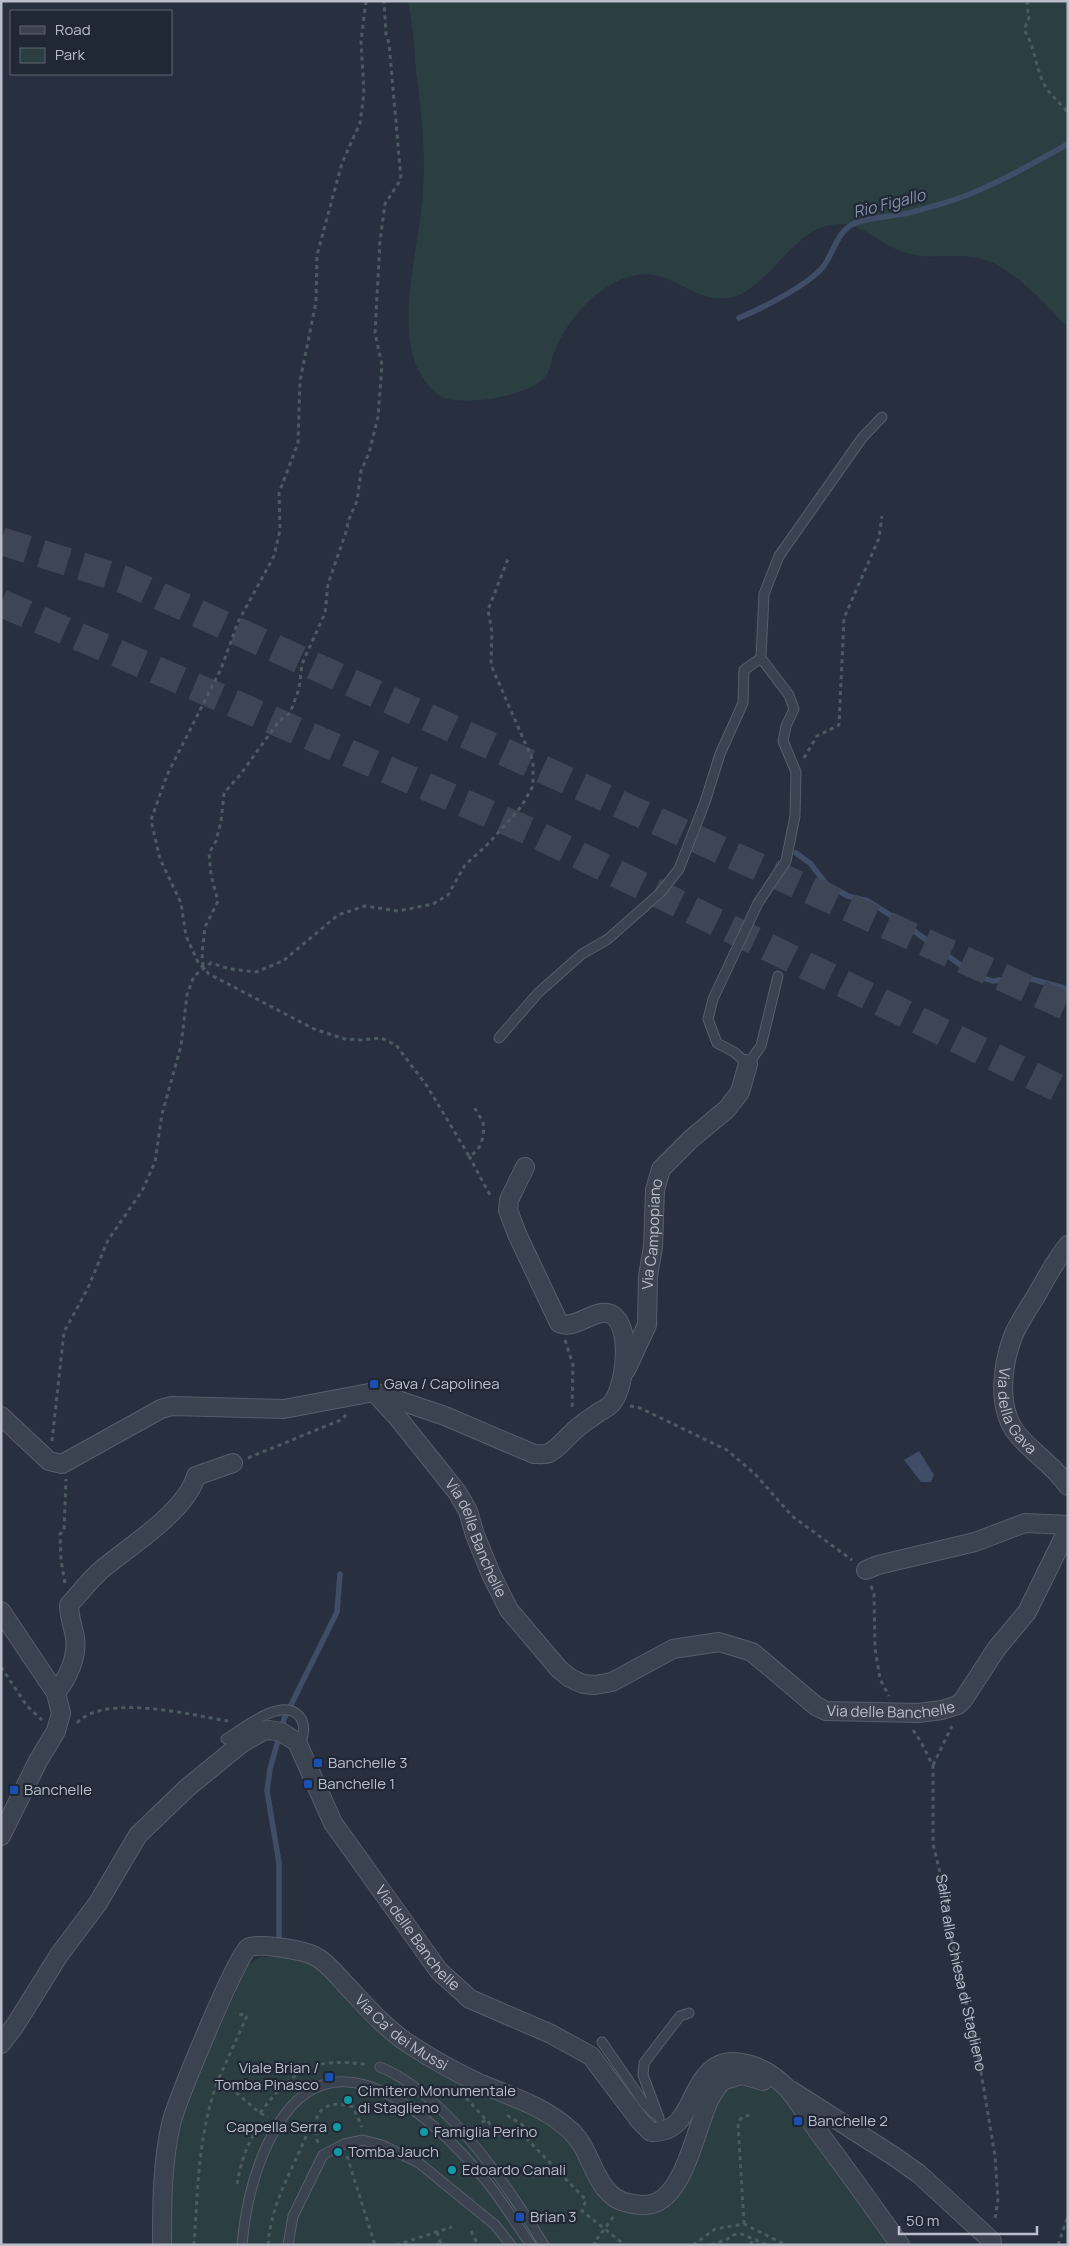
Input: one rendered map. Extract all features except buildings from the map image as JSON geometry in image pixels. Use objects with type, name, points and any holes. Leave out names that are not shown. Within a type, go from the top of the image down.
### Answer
[{"type":"street","name":"Via Campopiano","points":[[612,1403],[647,1325],[648,1276],[653,1247],[655,1190],[661,1169],[727,1109],[740,1092],[748,1064]]},
{"type":"street","points":[[525,1167],[509,1200],[508,1210],[517,1234],[559,1323]]},
{"type":"street","name":"Via della Gava","points":[[1068,1245],[1057,1258],[1014,1335],[1005,1366],[1003,1383],[1008,1419],[1017,1434],[1057,1472],[1068,1486]]},
{"type":"street","name":"Via Campopiano","points":[[559,1323],[571,1326],[595,1314],[603,1313],[616,1318],[622,1332],[624,1345],[623,1375]]},
{"type":"street","points":[[1,1416],[55,1462],[161,1409],[172,1406],[284,1409],[366,1393],[445,1416],[534,1454],[547,1454],[564,1443],[571,1433],[612,1403]]},
{"type":"street","name":"Via delle Banchelle","points":[[366,1393],[392,1412],[457,1492],[468,1511],[474,1536],[490,1574],[509,1610],[559,1669],[570,1678],[583,1684],[595,1685],[612,1682],[673,1649],[719,1642],[752,1652],[816,1706],[826,1711],[900,1714],[942,1710],[958,1705],[963,1700]]},
{"type":"street","points":[[56,1694],[68,1677],[74,1657],[75,1639],[69,1606],[99,1572],[163,1520],[193,1488],[196,1476],[233,1463]]},
{"type":"street","points":[[866,1570],[878,1565],[975,1542],[1025,1523],[1068,1525]]},
{"type":"street","points":[[963,1700],[985,1664],[1027,1612],[1063,1539],[1068,1534]]},
{"type":"street","points":[[1,1611],[56,1694],[61,1713],[56,1731],[38,1761],[1,1836]]},
{"type":"street","points":[[1,2044],[16,2024],[59,1955],[98,1903],[138,1835],[188,1788],[242,1743],[263,1731],[281,1732],[293,1738],[300,1746]]},
{"type":"street","name":"Via delle Banchelle","points":[[300,1746],[333,1823],[439,1971],[454,1987],[470,1999],[551,2034],[591,2056],[640,2121],[651,2132],[661,2132],[667,2121]]},
{"type":"street","name":"Via Ca' dei Mussi","points":[[162,2245],[162,2181],[171,2123],[217,2008],[241,1956],[248,1948],[257,1945],[311,1954],[329,1966],[393,2033],[428,2056],[478,2082],[547,2112],[572,2131],[586,2150],[602,2186],[620,2201],[639,2206],[654,2204],[670,2192],[683,2171],[710,2098],[722,2081],[742,2075],[786,2087]]},
{"type":"street","points":[[667,2121],[682,2117],[707,2073],[718,2065],[736,2062],[757,2067],[918,2174],[992,2241]]},
{"type":"street","points":[[786,2087],[900,2245]]},
{"type":"lane","points":[[778,976],[761,1046],[748,1064],[734,1052],[717,1044],[708,1019],[713,999],[758,903],[786,861],[795,816],[796,772],[783,741],[786,726],[794,709],[789,695],[761,658],[764,594],[779,556],[862,438],[882,417]]},
{"type":"lane","points":[[499,1038],[538,993],[582,954],[608,939],[660,894],[680,869],[705,802],[720,754],[743,703],[744,670],[761,658]]},
{"type":"lane","points":[[226,1739],[258,1719],[279,1709],[293,1712],[304,1723],[300,1746]]},
{"type":"lane","points":[[667,2121],[643,2075],[644,2063],[680,2016],[689,2013]]},
{"type":"lane","points":[[602,2042],[644,2103],[667,2121]]},
{"type":"lane","points":[[380,2068],[394,2073],[427,2097],[471,2141],[515,2197],[544,2245]]},
{"type":"lane","points":[[242,2245],[250,2191],[260,2157],[284,2114],[294,2102],[313,2087],[325,2082],[349,2082],[386,2092],[407,2105],[450,2141],[488,2183],[531,2245]]},
{"type":"lane","points":[[288,2245],[293,2216],[323,2155],[344,2144],[363,2140],[382,2145],[419,2163],[495,2226],[511,2245]]},
{"type":"path","points":[[366,1],[361,41],[364,94],[360,123],[342,162],[317,255],[316,302],[300,381],[298,443],[279,493],[280,530],[274,556],[238,622],[221,669],[167,775],[151,820],[160,859],[181,903],[186,936],[198,962],[209,974],[314,1029],[345,1039],[382,1038],[396,1045],[427,1086],[469,1156],[476,1153],[480,1148],[483,1123],[475,1108]]},
{"type":"path","points":[[204,967],[202,953],[205,927],[218,901],[211,874],[209,853],[216,841],[221,822],[224,793],[240,776],[279,721],[290,713],[298,689],[302,664],[325,613],[328,584],[349,519],[357,501],[361,471],[369,453],[378,417],[382,365],[375,333],[380,241],[385,204],[401,179],[384,1]]},
{"type":"path","points":[[1026,1],[1030,15],[1024,30],[1033,46],[1042,79],[1049,94],[1068,112]]},
{"type":"path","points":[[796,772],[817,736],[839,725],[844,618],[879,538],[882,516]]},
{"type":"path","points":[[69,1606],[61,1560],[60,1534],[64,1531],[66,1480],[55,1462],[64,1332],[88,1288],[108,1240],[142,1191],[155,1162],[162,1114],[181,1046],[187,995],[194,976],[211,962],[230,969],[256,972],[283,961],[338,914],[365,906],[398,911],[433,904],[448,895],[465,865],[489,843],[521,807],[533,786],[533,760],[491,665],[492,632],[488,610],[508,559]]},
{"type":"path","points":[[559,1323],[574,1365],[571,1433]]},
{"type":"path","points":[[233,1463],[275,1449],[343,1419],[366,1393]]},
{"type":"path","points":[[612,1403],[640,1408],[727,1450],[755,1474],[792,1516],[866,1570],[874,1594],[875,1648],[880,1679],[890,1697]]},
{"type":"path","points":[[1,1667],[27,1706],[62,1734],[88,1714],[111,1708],[167,1710],[239,1723],[258,1719]]},
{"type":"path","points":[[933,1766],[963,1700]]},
{"type":"path","name":"Salita alla Chiesa di Staglieno","points":[[900,1714],[921,1742],[933,1766],[933,1844],[944,1889],[949,1928],[979,2060],[994,2156],[998,2199],[992,2241]]},
{"type":"path","points":[[194,2245],[203,2138],[211,2099],[247,2016],[235,2013]]},
{"type":"path","points":[[219,2078],[260,2113]]},
{"type":"path","points":[[460,2094],[471,2102],[501,2136]]},
{"type":"path","points":[[329,2100],[330,2105]]},
{"type":"path","points":[[268,2245],[270,2220],[283,2186],[317,2115],[330,2105],[342,2104],[353,2107],[362,2126],[363,2140]]},
{"type":"path","points":[[504,2114],[524,2126],[528,2140],[586,2200],[582,2211],[625,2245]]},
{"type":"path","points":[[744,2224],[738,2123],[742,2117],[750,2115]]},
{"type":"path","points":[[314,2122],[316,2138],[323,2155]]},
{"type":"path","points":[[350,2166],[376,2245]]},
{"type":"path","points":[[597,2245],[594,2243],[617,2212]]},
{"type":"path","points":[[1058,2245],[1068,2216]]},
{"type":"path","points":[[693,2245],[715,2228],[744,2224],[786,2245]]},
{"type":"path","points":[[396,2245],[452,2227]]},
{"type":"path","points":[[472,2231],[478,2245]]},
{"type":"path","points":[[435,2245],[441,2244],[437,2232]]},
{"type":"path","points":[[712,2245],[728,2239],[732,2235],[741,2234],[768,2245]]},
{"type":"path","points":[[751,2245],[752,2238]]},
{"type":"green space","points":[[408,1],[1068,1],[1068,324],[1064,324],[1023,283],[995,264],[974,258],[931,257],[910,254],[897,250],[854,226],[843,224],[830,225],[814,231],[803,238],[750,288],[739,295],[728,298],[713,298],[699,294],[662,277],[648,274],[632,276],[614,283],[594,296],[571,322],[554,352],[547,374],[540,382],[515,393],[483,400],[468,401],[444,398],[431,388],[420,373],[415,363],[410,343],[409,300],[421,212],[424,161],[421,115]]},
{"type":"green space","name":"Cimitero Monumentale di Staglieno","points":[[260,1957],[290,1957],[319,1966],[381,2032],[410,2056],[534,2111],[557,2126],[623,2208],[678,2190],[724,2089],[751,2085],[778,2090],[795,2106],[894,2245],[168,2245],[170,2180],[177,2133],[190,2093],[248,1965]]},
{"type":"water","points":[[919,1451],[934,1475],[931,1482],[921,1482],[904,1460]]},
{"type":"waterway","name":"Rio Figallo","points":[[739,318],[784,296],[816,274],[827,262],[843,232],[853,224],[868,219],[908,213],[964,197],[1008,177],[1068,144]]},
{"type":"waterway","points":[[796,853],[811,864],[826,884],[848,896],[868,901],[906,925],[974,975],[993,981],[1024,977],[1064,988],[1068,992]]},
{"type":"waterway","points":[[279,1940],[279,1863],[267,1791],[270,1769],[284,1719],[337,1612],[340,1574]]},
{"type":"tunnel","points":[[1,541],[122,579],[1068,1007]]},
{"type":"tunnel","points":[[1,603],[529,831],[1068,1093]]},
{"type":"place","name":"Gava / Capolinea","points":[[374,1384]]},
{"type":"place","name":"Banchelle 3","points":[[318,1763]]},
{"type":"place","name":"Banchelle 1","points":[[308,1784]]},
{"type":"place","name":"Banchelle","points":[[14,1790]]},
{"type":"place","name":"Viale Brian / Tomba Pinasco","points":[[329,2077]]},
{"type":"place","name":"Cimitero Monumentale di Staglieno","points":[[348,2100]]},
{"type":"place","name":"Banchelle 2","points":[[798,2121]]},
{"type":"place","name":"Cappella Serra","points":[[337,2127]]},
{"type":"place","name":"Famiglia Perino","points":[[424,2132]]},
{"type":"place","name":"Tomba Jauch","points":[[338,2152]]},
{"type":"place","name":"Edoardo Canali","points":[[452,2170]]},
{"type":"place","name":"Brian 3","points":[[520,2217]]}]
